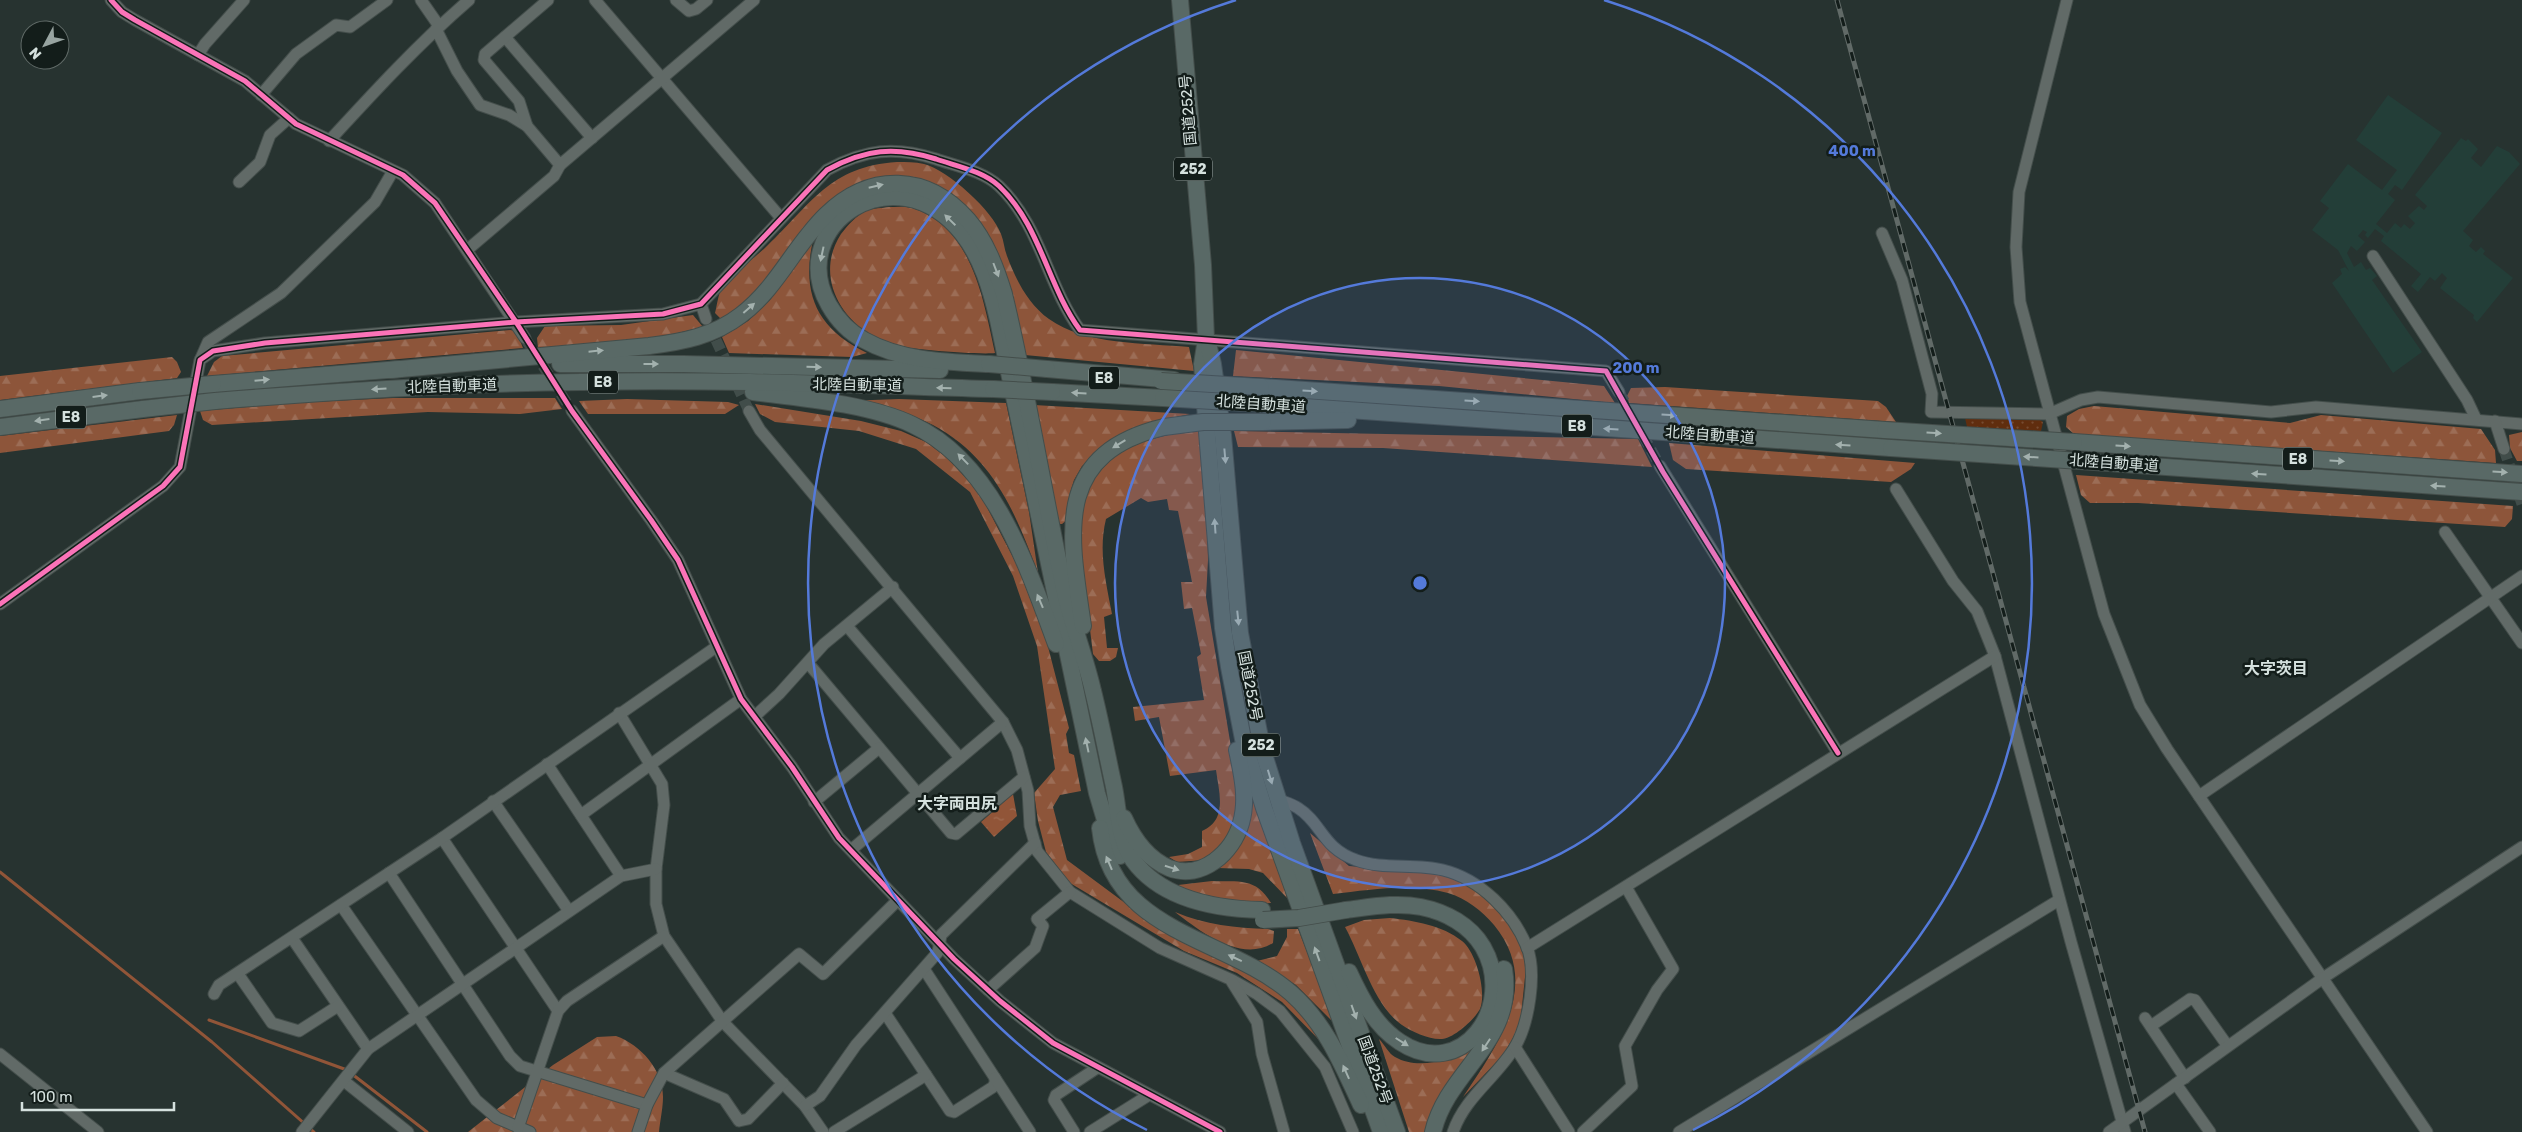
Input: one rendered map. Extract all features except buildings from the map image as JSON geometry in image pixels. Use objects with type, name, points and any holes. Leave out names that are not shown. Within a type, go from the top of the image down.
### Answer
[{"type":"highway","name":"国道252号","points":[[1180,0],[1203,265],[1206,339],[1202,364],[1217,559],[1229,667],[1250,763],[1264,808],[1381,1132]]},
{"type":"highway","points":[[390,370],[671,344],[710,333],[726,326],[754,304],[777,280],[813,228],[838,204],[871,187],[891,183],[907,184],[933,192],[946,198],[968,220],[986,246],[999,276],[1010,317],[1067,599],[1093,691]]},
{"type":"highway","points":[[989,368],[900,354],[863,340],[841,322],[825,298],[820,274],[820,261],[827,236],[843,216],[865,202],[879,198],[905,196],[918,200],[943,213],[963,234],[979,261],[998,320],[1075,696],[1097,793],[1116,849],[1130,871],[1150,890],[1178,904],[1196,911],[1230,918],[1262,915]]},
{"type":"highway","name":"国道252号","points":[[1206,339],[1214,364],[1223,435],[1236,595],[1246,671],[1262,748],[1277,799],[1398,1132]]},
{"type":"highway","name":"北陸自動車道","points":[[0,409],[140,391],[390,370],[578,364],[989,368],[2522,474]]},
{"type":"highway","name":"北陸自動車道","points":[[0,427],[214,401],[397,388],[492,384],[688,381],[993,389],[1163,398],[2522,492]]},
{"type":"highway","points":[[492,384],[531,387],[688,387],[796,397],[869,411],[911,424],[928,432],[943,442],[967,463],[995,504],[1032,583],[1075,696]]},
{"type":"highway","points":[[1433,1132],[1447,1099],[1486,1046],[1500,1018],[1506,992],[1503,965],[1492,939],[1474,919],[1458,908],[1439,901],[1409,895],[1390,895],[1299,918],[1262,915],[1194,900],[1164,888],[1141,870],[1126,849],[1120,827],[1093,691],[1073,552],[1072,536],[1075,506],[1084,480],[1091,469],[1111,450],[1134,436],[1164,427],[1203,422],[1353,419],[1505,421]]},
{"type":"highway","points":[[1114,790],[1132,835],[1150,856],[1171,869],[1192,870],[1214,862],[1224,855],[1238,834],[1244,807],[1244,790],[1223,665],[1217,559]]},
{"type":"highway","points":[[1097,793],[1103,848],[1107,861],[1120,884],[1137,903],[1160,921],[1252,966],[1278,984],[1302,1005],[1332,1044],[1373,1132]]},
{"type":"highway","points":[[1277,799],[1346,965],[1365,1004],[1377,1020],[1400,1042],[1425,1052],[1450,1050],[1473,1038],[1490,1012],[1495,981],[1488,956],[1472,932],[1447,915],[1420,907],[1391,905],[1345,906]]},
{"type":"street","points":[[111,0],[122,12],[245,82],[289,118],[329,141],[393,171],[421,189],[435,203],[525,338]]},
{"type":"street","points":[[198,55],[205,44],[244,0]]},
{"type":"street","points":[[261,95],[296,54],[336,25],[350,28],[387,0]]},
{"type":"street","points":[[421,0],[437,27],[457,71],[480,105],[510,116],[527,126],[560,165]]},
{"type":"street","points":[[329,141],[437,27],[469,0]]},
{"type":"street","points":[[527,126],[519,101],[484,60],[485,54],[548,0]]},
{"type":"street","points":[[595,0],[781,218]]},
{"type":"street","points":[[676,0],[689,11],[696,9],[707,0]]},
{"type":"street","points":[[467,250],[554,176],[560,165],[754,0]]},
{"type":"street","points":[[2067,0],[2019,192],[2016,247],[2020,302],[2104,614],[2140,704],[2199,796],[2427,1132]]},
{"type":"street","points":[[505,37],[592,138]]},
{"type":"street","points":[[239,182],[260,162],[270,135],[289,118]]},
{"type":"street","points":[[200,360],[213,351],[265,343],[516,322],[663,314],[701,304],[827,170],[848,158],[880,151],[897,150],[924,156],[977,173],[998,185],[1021,213],[1033,233],[1066,311],[1080,330],[1606,370],[1619,392]]},
{"type":"street","points":[[0,604],[163,486],[180,467],[200,360],[208,342],[281,293],[374,202],[393,171]]},
{"type":"street","points":[[1882,233],[1902,280],[1932,394],[1931,412],[2049,414],[2082,400],[2098,397],[2271,412],[2316,407],[2494,420],[2522,424]]},
{"type":"street","points":[[2373,256],[2467,400],[2476,419]]},
{"type":"street","points":[[701,304],[706,319]]},
{"type":"street","points":[[572,411],[652,520],[678,560],[741,699],[850,850],[940,945],[988,990],[1053,1043],[1220,1132]]},
{"type":"street","points":[[748,411],[760,430],[893,587],[1003,722],[1017,750],[1028,791],[1030,826],[1037,851],[1070,892],[1160,948],[1232,980],[1257,994],[1280,1011],[1325,1067],[1353,1132]]},
{"type":"street","points":[[2494,420],[2504,449]]},
{"type":"street","points":[[1660,466],[1838,753]]},
{"type":"street","points":[[1896,490],[1952,581],[1977,611],[1995,656],[2059,900],[2123,1127]]},
{"type":"street","points":[[2445,532],[2522,643]]},
{"type":"street","points":[[2199,796],[2522,576]]},
{"type":"street","points":[[755,716],[808,663],[824,644],[893,587]]},
{"type":"street","points":[[847,626],[960,758]]},
{"type":"street","points":[[214,994],[219,985],[442,838],[716,647]]},
{"type":"street","points":[[1527,948],[1995,656]]},
{"type":"street","points":[[808,663],[951,833],[956,834],[1024,777]]},
{"type":"street","points":[[581,815],[741,699]]},
{"type":"street","points":[[619,714],[662,784],[664,805],[656,868],[656,904],[664,936],[723,1022],[805,1106],[823,1132]]},
{"type":"street","points":[[850,850],[1003,722]]},
{"type":"street","points":[[814,802],[879,748]]},
{"type":"street","points":[[547,764],[622,876]]},
{"type":"street","points":[[1277,799],[1298,807],[1335,849],[1358,861],[1444,870],[1466,879],[1487,892],[1502,907],[1518,929],[1527,948],[1531,989],[1528,1011],[1515,1047],[1470,1099],[1457,1120],[1453,1132]]},
{"type":"street","points":[[493,802],[570,912]]},
{"type":"street","points":[[442,838],[558,1011]]},
{"type":"street","points":[[805,1106],[820,1096],[856,1045],[938,952],[941,935],[1035,843]]},
{"type":"street","points":[[2109,1132],[2123,1127],[2227,1045],[2323,978],[2522,847]]},
{"type":"street","points":[[302,1132],[368,1050],[622,876],[656,868]]},
{"type":"street","points":[[389,873],[510,1056],[520,1066],[647,1104]]},
{"type":"street","points":[[1583,1132],[1632,1086],[1625,1046],[1657,990],[1673,969],[1626,887]]},
{"type":"street","points":[[988,990],[1035,948],[1043,926],[1037,919],[1070,892]]},
{"type":"street","points":[[638,1132],[647,1104],[664,1073],[799,954],[823,974],[898,900]]},
{"type":"street","points":[[1679,1132],[2059,900]]},
{"type":"street","points":[[341,905],[476,1100],[497,1118],[530,1132]]},
{"type":"street","points":[[518,1128],[558,1011],[568,1001],[664,936]]},
{"type":"street","points":[[292,938],[368,1050]]},
{"type":"street","points":[[924,969],[1030,1132]]},
{"type":"street","points":[[238,974],[272,1023],[299,1031],[338,1006]]},
{"type":"street","points":[[1232,980],[1256,1022],[1262,1054],[1284,1132]]},
{"type":"street","points":[[2210,1132],[2148,1022],[2190,999],[2195,1000],[2227,1045]]},
{"type":"street","points":[[885,1013],[950,1111],[954,1112],[993,1087],[996,1083],[995,1078]]},
{"type":"street","points":[[1515,1047],[1569,1132]]},
{"type":"street","points":[[0,1054],[98,1132]]},
{"type":"street","points":[[1074,1132],[1054,1100],[1056,1095],[1097,1068]]},
{"type":"street","points":[[664,1073],[724,1099],[739,1121],[748,1119],[783,1083]]},
{"type":"street","points":[[834,1132],[926,1075]]},
{"type":"street","points":[[344,1081],[408,1132]]},
{"type":"street","points":[[1090,1132],[1150,1095]]},
{"type":"shaded area","points":[[2388,95],[2442,133],[2402,190],[2395,185],[2388,194],[2395,200],[2376,224],[2387,233],[2395,223],[2401,228],[2404,224],[2410,229],[2415,223],[2408,216],[2419,206],[2424,210],[2427,206],[2415,195],[2461,138],[2466,141],[2468,139],[2478,149],[2471,158],[2481,167],[2497,146],[2509,152],[2520,164],[2463,231],[2473,240],[2469,246],[2476,252],[2481,247],[2485,251],[2483,254],[2513,278],[2477,322],[2473,318],[2474,315],[2440,288],[2447,278],[2442,273],[2435,281],[2430,277],[2418,292],[2411,286],[2421,274],[2381,241],[2384,236],[2375,229],[2368,238],[2365,235],[2367,232],[2363,230],[2358,236],[2365,242],[2357,251],[2351,246],[2347,253],[2354,267],[2361,262],[2366,270],[2370,268],[2377,276],[2372,280],[2422,352],[2393,373],[2332,283],[2342,274],[2340,269],[2345,267],[2349,271],[2338,250],[2312,230],[2329,208],[2320,201],[2348,164],[2382,190],[2397,170],[2356,140]]},
{"type":"shaded area","points":[[1964,413],[2037,418],[2043,422],[2041,431],[1967,427]]},
{"type":"green space","points":[[897,162],[921,163],[934,168],[957,183],[979,203],[989,214],[1002,237],[1006,253],[1023,291],[1049,319],[1064,328],[1098,338],[1189,347],[1194,371],[1025,355],[1006,280],[893,177],[863,181],[834,199],[740,310],[721,319],[715,313],[720,293],[726,283],[767,246],[823,190],[838,179],[855,171],[874,165]]},
{"type":"green space","points":[[889,207],[912,208],[933,218],[949,232],[962,248],[980,289],[995,353],[941,351],[888,344],[858,326],[839,303],[830,276],[830,262],[841,234],[849,224],[866,211]]},
{"type":"green space","points":[[813,240],[809,277],[817,308],[836,333],[867,353],[852,357],[729,353],[722,337],[748,321],[770,300]]},
{"type":"green space","points":[[693,315],[703,327],[656,338],[538,348],[537,338],[545,326],[621,325]]},
{"type":"green space","points":[[510,330],[516,331],[523,348],[207,376],[214,362],[222,356]]},
{"type":"green space","points":[[1236,350],[1604,386],[1615,403],[1439,386],[1233,376]]},
{"type":"green space","points":[[172,357],[177,362],[181,372],[177,378],[0,400],[0,376]]},
{"type":"green space","points":[[1665,387],[1878,401],[1886,407],[1896,422],[1629,403],[1627,396],[1631,388]]},
{"type":"green space","points":[[393,398],[555,398],[562,409],[520,414],[428,412],[212,425],[203,420],[200,411],[292,403]]},
{"type":"green space","points":[[627,399],[728,402],[739,405],[725,414],[588,414],[579,401]]},
{"type":"green space","points":[[899,399],[1006,403],[1029,512],[1038,573],[1011,508],[1000,488],[972,453],[954,438],[923,420],[891,410],[846,401]]},
{"type":"green space","points":[[755,404],[861,421],[901,431],[926,442],[946,457],[979,492],[1017,565],[1046,639],[1069,728],[1066,734],[1069,753],[1074,755],[1081,791],[1060,795],[1053,807],[1067,860],[1152,923],[1266,980],[1306,1017],[1327,1048],[1282,1002],[1237,973],[1184,951],[1070,883],[1046,852],[1038,821],[1034,793],[1055,769],[1037,646],[1013,576],[970,492],[916,449],[859,431],[775,422],[760,414]]},
{"type":"green space","points":[[1034,405],[1190,414],[1167,419],[1094,456],[1082,466],[1074,480],[1070,493],[1068,519],[1062,524],[1057,524]]},
{"type":"green space","points":[[2094,406],[2290,423],[2321,415],[2481,429],[2495,450],[2496,463],[2074,434],[2066,427],[2067,416],[2079,409]]},
{"type":"green space","points":[[177,415],[174,425],[169,431],[0,453],[0,436]]},
{"type":"green space","points":[[1183,431],[1205,431],[1208,560],[1206,597],[1240,801],[1226,842],[1205,860],[1177,862],[1169,857],[1188,854],[1202,847],[1202,831],[1216,820],[1219,813],[1220,796],[1216,770],[1170,776],[1159,717],[1135,721],[1133,707],[1204,700],[1197,657],[1201,654],[1192,608],[1184,609],[1181,582],[1192,582],[1178,511],[1169,510],[1167,499],[1148,502],[1141,498],[1106,519],[1103,555],[1112,614],[1104,617],[1107,648],[1118,648],[1116,657],[1110,661],[1099,661],[1093,654],[1077,523],[1085,495],[1097,474],[1118,453],[1145,441]]},
{"type":"green space","points":[[1234,431],[1638,439],[1652,467],[1383,448],[1238,447]]},
{"type":"green space","points":[[2522,432],[2522,461],[2517,461],[2510,448],[2509,435]]},
{"type":"green space","points":[[1669,443],[1915,463],[1911,469],[1891,482],[1686,469],[1673,460]]},
{"type":"green space","points":[[2076,475],[2513,506],[2512,519],[2505,527],[2138,503],[2090,503],[2081,495]]},
{"type":"green space","points":[[1252,781],[1287,898],[1263,873],[1249,869],[1217,868]]},
{"type":"green space","points":[[1310,833],[1349,866],[1440,874],[1463,882],[1505,913],[1527,958],[1520,1025],[1504,1054],[1463,1097],[1501,1036],[1510,1014],[1515,992],[1515,970],[1508,947],[1494,925],[1484,915],[1455,895],[1420,888],[1376,889],[1333,894]]},
{"type":"green space","points":[[1212,881],[1238,882],[1253,885],[1271,903],[1223,901],[1199,895],[1178,885]]},
{"type":"green space","points":[[1175,912],[1221,925],[1268,929],[1274,931],[1273,943],[1261,948],[1235,947],[1209,936]]},
{"type":"green space","points":[[1390,918],[1437,927],[1462,941],[1472,954],[1481,983],[1482,1002],[1480,1009],[1463,1028],[1447,1038],[1427,1037],[1402,1025],[1392,1017],[1369,980],[1345,927],[1364,920]]},
{"type":"green space","points":[[1287,929],[1298,929],[1333,1018],[1331,1020],[1296,985],[1257,961],[1277,956],[1287,937]]},
{"type":"green space","points":[[616,1036],[642,1052],[655,1068],[662,1087],[663,1097],[659,1132],[468,1132],[553,1065],[597,1037]]},
{"type":"green space","points":[[1379,1039],[1393,1056],[1415,1063],[1435,1062],[1456,1056],[1475,1047],[1429,1132],[1409,1132]]},
{"type":"water","points":[[1013,794],[1017,816],[994,837],[981,822]]},
{"type":"waterway","points":[[0,872],[212,1042],[314,1132]]},
{"type":"waterway","points":[[209,1020],[347,1070]]},
{"type":"waterway","points":[[352,1074],[427,1132]]},
{"type":"tunnel","points":[[709,325],[749,411]]},
{"type":"tunnel","points":[[525,338],[572,411]]},
{"type":"tunnel","points":[[1619,392],[1660,466]]},
{"type":"tunnel","points":[[2504,449],[2522,504]]},
{"type":"railway","points":[[1837,0],[2145,1132]]},
{"type":"cycle path","points":[[111,0],[122,12],[135,20],[245,81],[296,124],[403,175],[435,203],[516,322],[572,411],[678,560],[741,699],[792,767],[839,838],[954,959],[1000,1001],[1053,1043],[1220,1132]]},
{"type":"cycle path","points":[[0,604],[163,486],[180,467],[200,360],[213,351],[265,343],[516,322],[663,314],[701,304],[827,170],[867,154],[894,151],[907,152],[969,170],[985,176],[999,186],[1025,219],[1059,294],[1080,330],[1606,371],[1663,472],[1838,753]]},
{"type":"district","name":"大字茨目","points":[[2276,668]]},
{"type":"district","name":"大字両田尻","points":[[957,803]]}]
